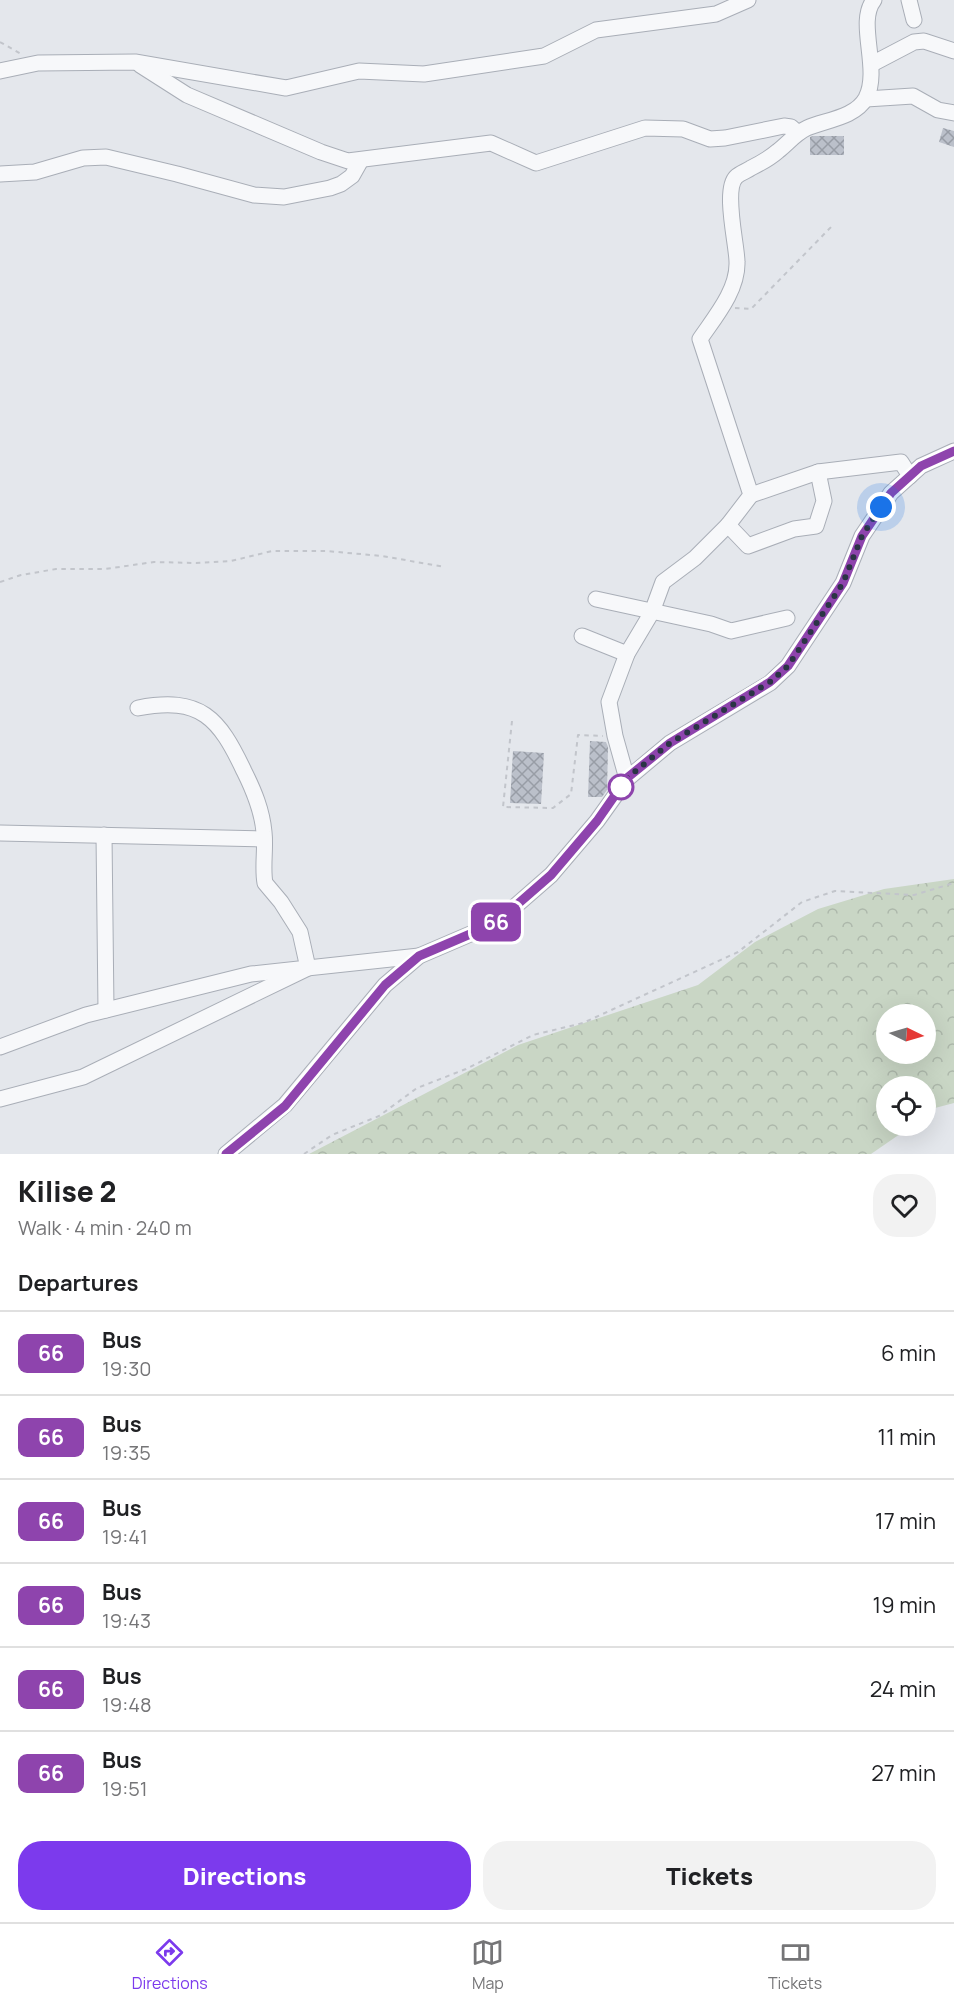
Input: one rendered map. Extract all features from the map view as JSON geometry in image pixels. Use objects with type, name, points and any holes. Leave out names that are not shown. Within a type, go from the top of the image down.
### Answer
[{"type":"street","points":[[0,71],[38,63],[135,62],[286,88],[359,70],[424,74],[544,56],[596,30],[716,14],[748,0]]},
{"type":"street","points":[[751,495],[700,339],[722,307],[736,278],[738,263],[731,198],[733,181],[778,152],[798,133],[841,117],[858,107],[866,99],[872,64],[867,12],[874,0]]},
{"type":"street","points":[[909,0],[914,20]]},
{"type":"street","points":[[872,64],[914,42],[924,41],[954,51]]},
{"type":"street","points":[[135,62],[187,95],[321,152],[348,161],[491,142],[536,163],[645,128],[683,129],[710,139],[784,126],[791,127],[798,133]]},
{"type":"street","points":[[866,99],[913,96],[938,110],[954,113]]},
{"type":"street","points":[[0,174],[35,172],[83,158],[106,157],[254,195],[284,197],[341,184],[352,176],[361,160]]},
{"type":"street","points":[[0,1047],[86,1015],[251,974],[419,956],[496,923],[551,875],[597,821],[627,778],[670,743],[770,682],[788,666],[843,583],[862,536],[891,493],[921,466],[954,451]]},
{"type":"street","points":[[627,778],[615,736],[609,702],[627,654],[652,612],[663,582],[695,558],[728,525],[751,495],[818,472],[901,462],[910,476]]},
{"type":"street","points":[[728,525],[748,546],[794,529],[816,526],[824,501],[818,472]]},
{"type":"street","points":[[596,599],[711,624],[731,631],[787,618]]},
{"type":"street","points":[[582,636],[627,654]]},
{"type":"street","points":[[138,708],[163,703],[187,706],[206,714],[221,728],[259,802],[264,839],[265,884],[300,932],[308,968]]},
{"type":"street","points":[[0,833],[264,839]]},
{"type":"street","points":[[104,835],[106,1010]]},
{"type":"street","points":[[226,1154],[285,1106],[385,985],[419,956]]},
{"type":"street","points":[[0,1099],[83,1077],[308,968]]},
{"type":"path","points":[[722,307],[751,309],[834,224]]},
{"type":"path","points":[[0,582],[21,575],[56,569],[105,569],[154,562],[196,564],[231,561],[272,551],[326,551],[382,556],[445,567]]},
{"type":"path","points":[[512,721],[503,807],[554,808],[571,794],[578,735],[615,736]]},
{"type":"path","points":[[304,1154],[332,1135],[379,1116],[417,1088],[466,1070],[533,1035],[583,1023],[738,952],[802,902],[835,891],[914,895],[954,883]]},
{"type":"green space","points":[[954,879],[954,1103],[936,1108],[936,1076],[876,1076],[876,1136],[897,1136],[871,1154],[309,1154],[518,1045],[698,985],[755,942],[818,909],[884,889]]},
{"type":"building","points":[[943,128],[954,131],[954,147],[939,142]]},
{"type":"building","points":[[844,136],[844,155],[810,155],[810,137]]},
{"type":"building","points":[[590,741],[606,742],[608,747],[607,790],[602,797],[588,797]]},
{"type":"building","points":[[513,751],[544,753],[541,804],[510,803]]},
{"type":"bus line","name":"66","points":[[226,1154],[285,1106],[385,985],[419,956],[496,923],[551,875],[597,821],[627,778],[670,743],[770,682],[788,666],[843,583],[862,536],[891,493],[921,466],[954,451]]},
{"type":"route","points":[[621,787],[627,778],[670,743],[770,682],[788,666],[843,583],[862,536],[881,507]]}]
